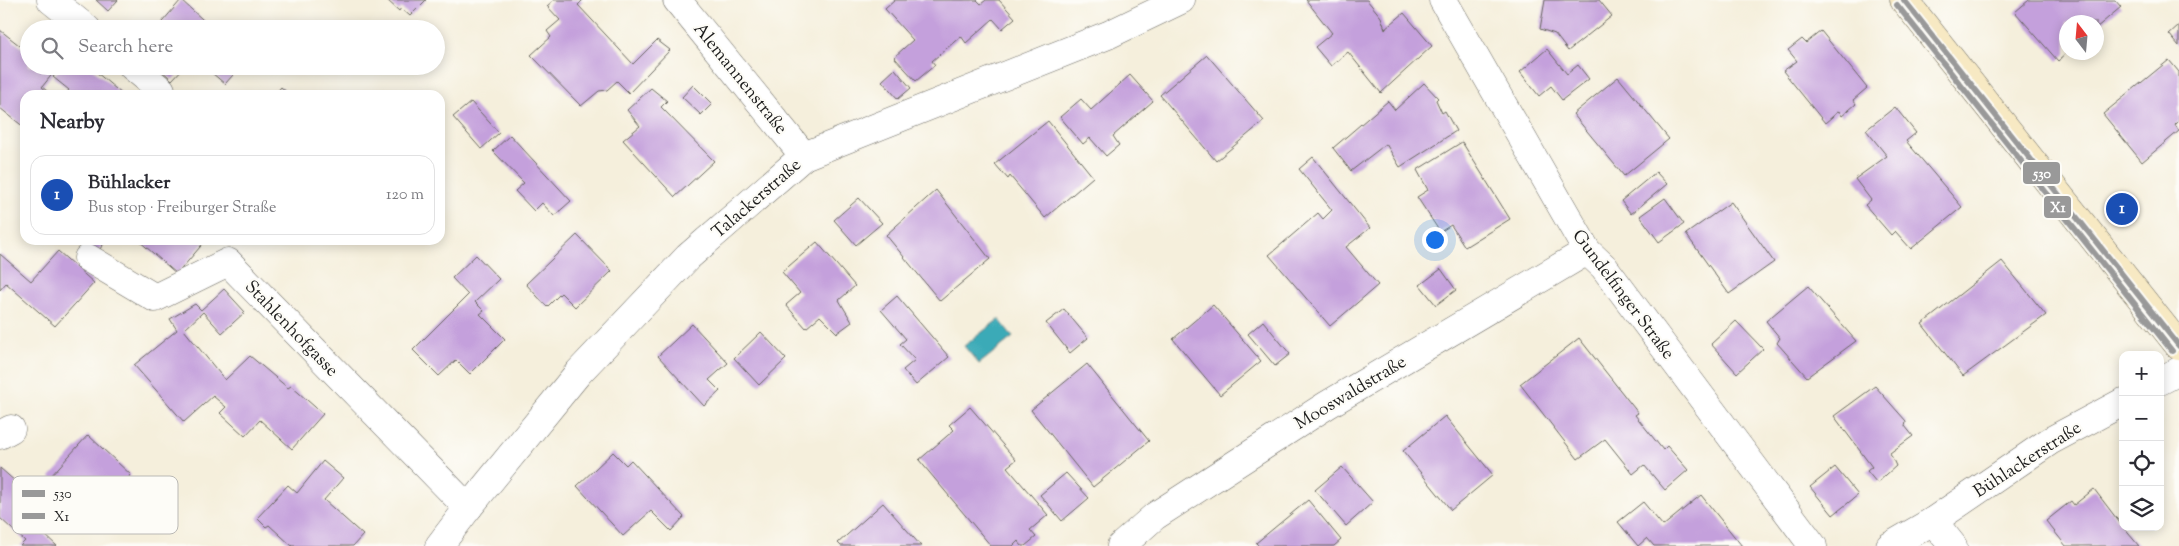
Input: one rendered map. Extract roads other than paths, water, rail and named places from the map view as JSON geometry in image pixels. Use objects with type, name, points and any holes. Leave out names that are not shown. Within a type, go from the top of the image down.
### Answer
[{"type":"street","points":[[51,0],[75,20]]},
{"type":"street","name":"Alemannenstraße","points":[[677,0],[804,156]]},
{"type":"street","name":"Talackerstraße","points":[[439,546],[579,372],[688,257],[804,156],[1108,35],[1181,0]]},
{"type":"street","name":"Gundelfinger Straße","points":[[1443,0],[1587,251],[1604,267],[1813,546]]},
{"type":"street","points":[[1904,0],[2179,346]]},
{"type":"street","points":[[143,75],[161,90]]},
{"type":"street","name":"Mooswaldstraße","points":[[1121,546],[1155,516],[1327,405],[1587,251]]},
{"type":"street","name":"Stahlenhofgasse","points":[[88,258],[155,298],[228,262],[468,508]]},
{"type":"street","points":[[2164,379],[2179,371]]},
{"type":"street","name":"Bühlackerstraße","points":[[1890,546],[1934,521],[2050,441],[2119,404]]},
{"type":"street","points":[[1934,521],[1952,546]]},
{"type":"water","points":[[999,319],[1013,337],[979,364],[964,346]]},
{"type":"place","name":"Bühlacker","points":[[2122,209]]}]
